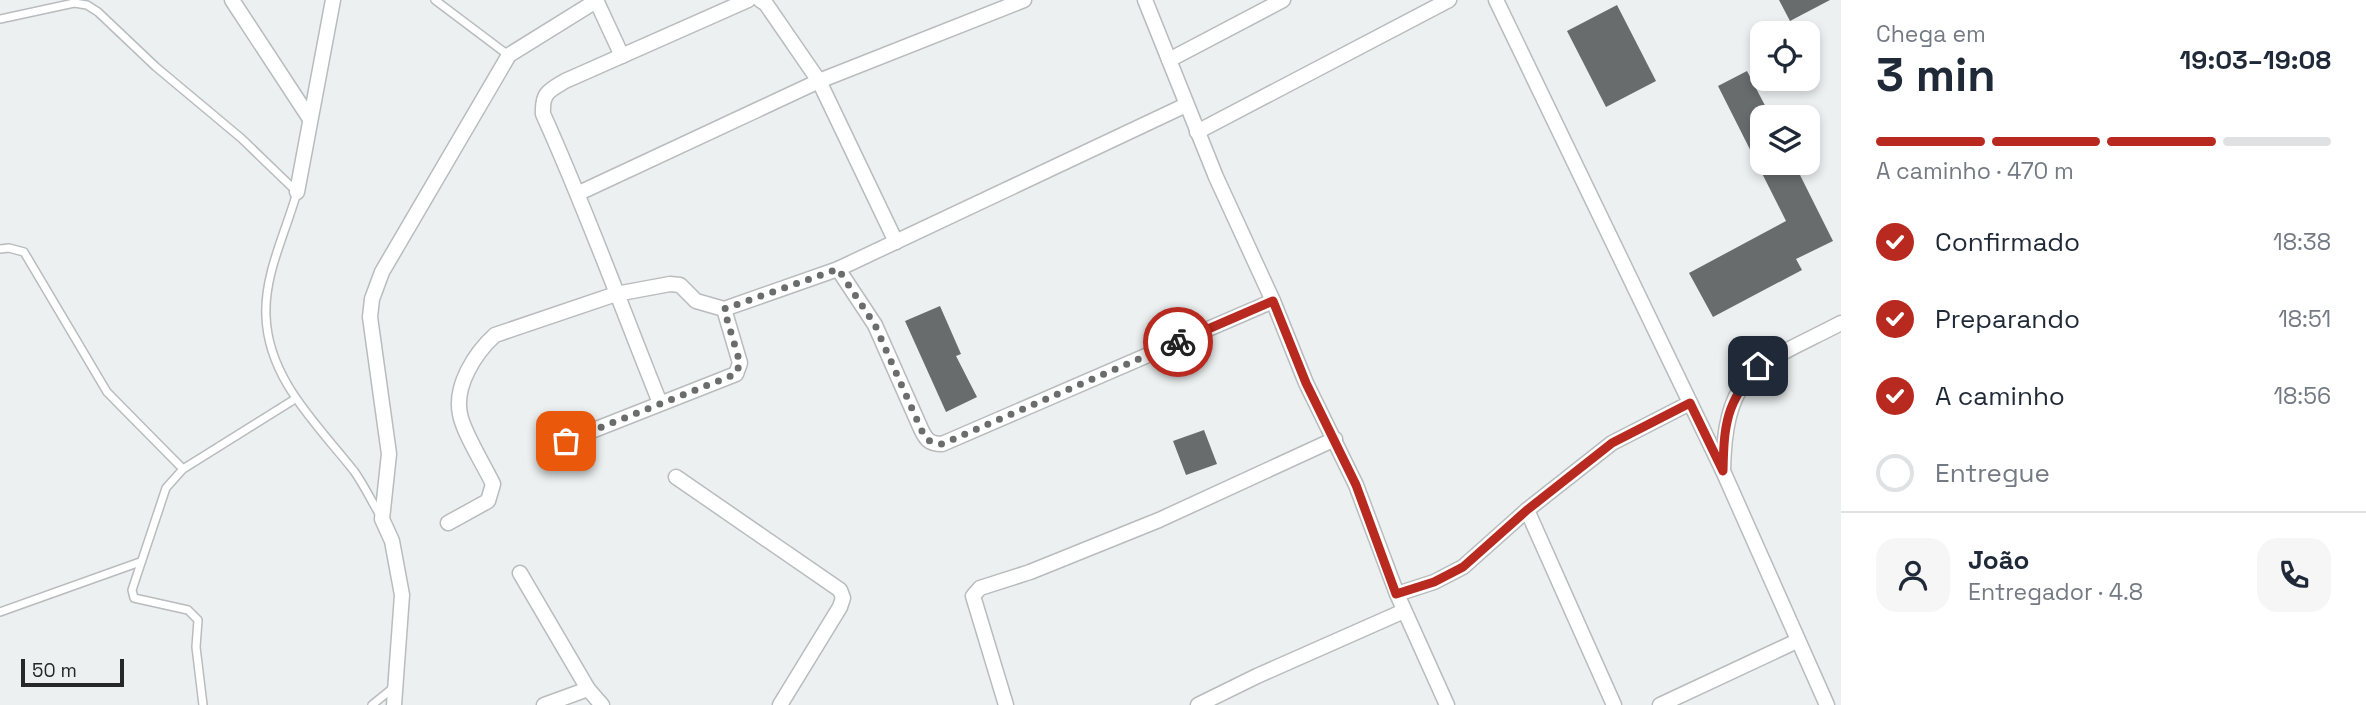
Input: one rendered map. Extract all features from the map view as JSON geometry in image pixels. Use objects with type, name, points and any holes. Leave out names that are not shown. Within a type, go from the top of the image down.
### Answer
[{"type":"street","points":[[232,0],[310,118]]},
{"type":"street","points":[[297,192],[332,0]]},
{"type":"street","points":[[660,403],[616,295],[579,193],[543,114],[542,101],[549,91],[565,81],[748,0]]},
{"type":"street","points":[[579,193],[819,81],[1024,0]]},
{"type":"street","points":[[1145,0],[1197,132],[1273,301],[1306,383],[1335,439],[1370,519],[1396,594],[1447,705]]},
{"type":"street","points":[[1169,60],[1283,0]]},
{"type":"street","points":[[1197,132],[1449,0]]},
{"type":"street","points":[[1496,0],[1723,471],[1827,705]]},
{"type":"street","points":[[394,705],[402,595],[392,541],[382,519],[389,454],[370,317],[372,299],[382,272],[509,55],[596,1],[622,56]]},
{"type":"street","points":[[766,1],[819,81],[896,242]]},
{"type":"street","points":[[448,523],[488,500],[492,494],[493,484],[460,416],[458,397],[471,365],[483,346],[495,335],[616,295],[670,284],[680,285],[696,301],[724,309],[838,269],[1186,105]]},
{"type":"street","points":[[838,269],[875,325],[921,429],[926,439],[933,444],[942,444],[1273,301]]},
{"type":"street","points":[[566,441],[736,374],[740,363],[724,309]]},
{"type":"street","points":[[1723,471],[1725,425],[1740,387],[1758,366],[1841,323]]},
{"type":"street","points":[[1396,594],[1434,582],[1463,567],[1527,510],[1612,443],[1690,403]]},
{"type":"street","points":[[1006,705],[973,596],[980,588],[1030,572],[1159,520],[1335,439]]},
{"type":"street","points":[[676,477],[840,590],[840,607],[780,705]]},
{"type":"street","points":[[1527,510],[1614,705]]},
{"type":"street","points":[[520,573],[587,689],[602,705]]},
{"type":"street","points":[[1198,705],[1404,611]]},
{"type":"street","points":[[1660,705],[1797,641]]},
{"type":"street","points":[[544,705],[587,689]]},
{"type":"lane","points":[[435,0],[509,55]]},
{"type":"lane","points":[[0,19],[74,2],[87,5],[241,138],[297,192],[272,268],[265,316],[270,345],[281,374],[295,399],[356,474],[382,519]]},
{"type":"lane","points":[[0,249],[9,248],[24,252],[107,392],[183,469]]},
{"type":"lane","points":[[203,705],[196,648],[198,620],[188,610],[134,598],[132,590],[140,562],[166,488],[183,469],[295,399]]},
{"type":"lane","points":[[0,612],[140,562]]},
{"type":"lane","points":[[372,705],[396,686]]},
{"type":"building","points":[[1779,0],[1830,0],[1790,21]]},
{"type":"building","points":[[1617,5],[1656,81],[1606,107],[1567,31]]},
{"type":"building","points":[[1747,71],[1750,77],[1750,91],[1757,91],[1765,105],[1750,105],[1750,150],[1718,86]]},
{"type":"building","points":[[1763,175],[1800,175],[1833,241],[1796,259],[1802,270],[1713,317],[1689,273],[1786,221]]},
{"type":"building","points":[[940,306],[961,354],[956,356],[977,397],[946,412],[905,321]]},
{"type":"building","points":[[1204,430],[1217,464],[1186,475],[1173,441]]},
{"type":"way so far","points":[[566,441],[736,374],[740,363],[724,309],[838,269],[875,325],[921,429],[926,439],[933,444],[942,444],[1178,342]]},
{"type":"route","points":[[1178,342],[1273,301],[1306,383],[1356,485],[1396,594],[1434,582],[1463,567],[1493,538],[1612,443],[1690,403],[1723,471],[1725,425],[1731,405],[1740,387],[1758,366]]}]
